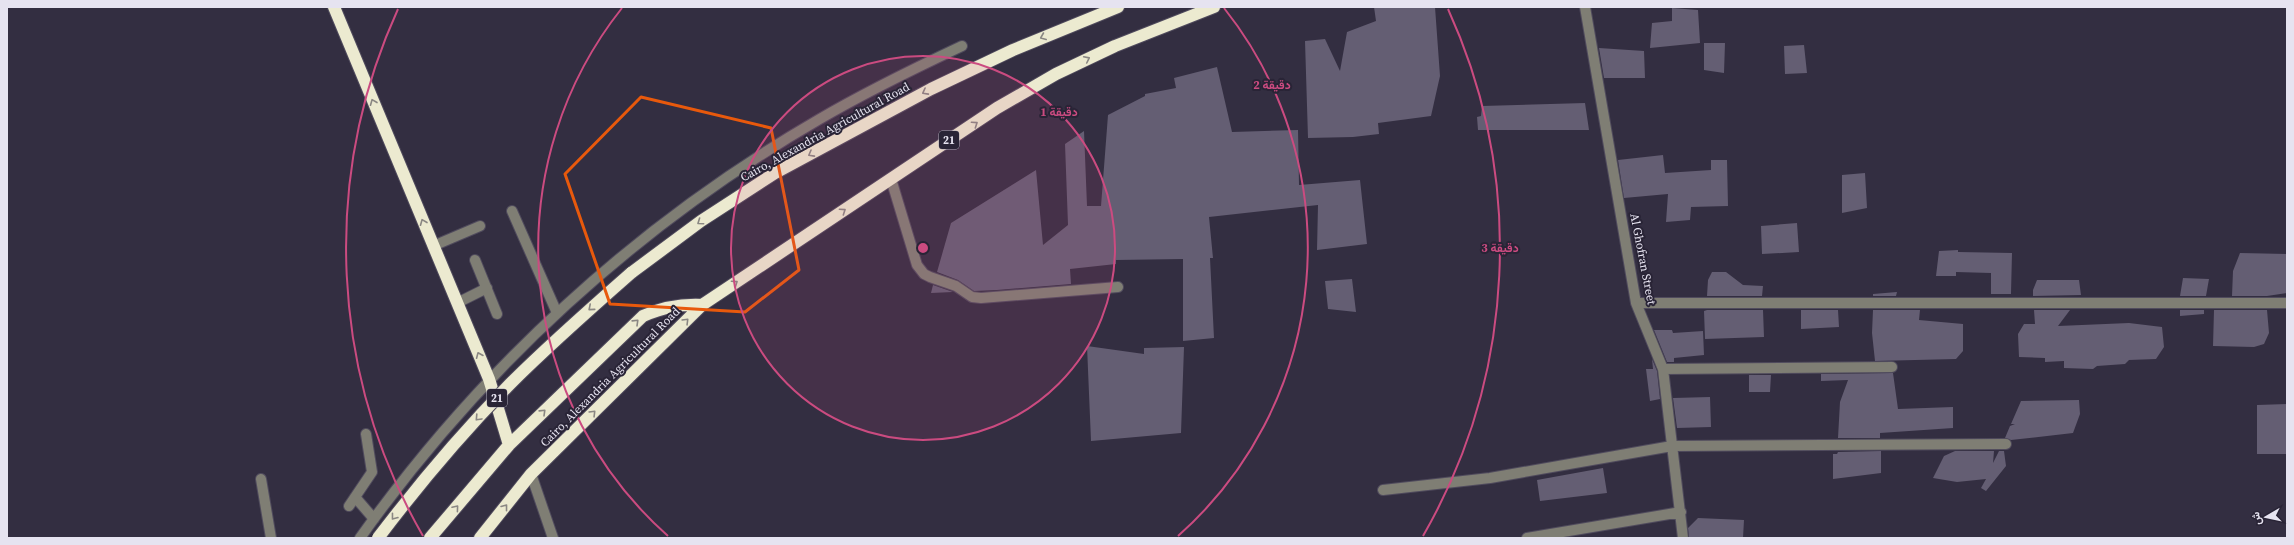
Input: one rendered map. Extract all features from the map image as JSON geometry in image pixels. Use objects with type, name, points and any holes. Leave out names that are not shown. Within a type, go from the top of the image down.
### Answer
[{"type":"highway","points":[[334,7],[489,379],[509,445]]},
{"type":"highway","name":"Cairo, Alexandria Agricultural Road","points":[[378,538],[456,443],[510,384],[569,327],[631,273],[701,221],[775,173],[938,86],[1013,50],[1118,7]]},
{"type":"highway","name":"Cairo, Alexandria Agricultural Road","points":[[485,536],[531,474],[702,305],[997,108],[1056,74],[1114,46],[1214,7]]},
{"type":"highway","points":[[430,538],[509,445],[643,316],[662,308],[682,304],[702,305]]},
{"type":"street","name":"Al Ghofran Street","points":[[1585,7],[1636,303],[1663,369],[1683,538]]},
{"type":"street","points":[[360,538],[449,424],[489,379],[557,313],[647,237],[748,163],[817,120],[869,92],[962,46]]},
{"type":"street","points":[[891,179],[920,270],[930,277],[956,286],[972,297],[981,298],[1118,287]]},
{"type":"street","points":[[512,211],[557,313]]},
{"type":"street","points":[[433,246],[480,226]]},
{"type":"street","points":[[475,260],[497,314]]},
{"type":"street","points":[[457,303],[487,288]]},
{"type":"street","points":[[1636,303],[2287,303]]},
{"type":"street","points":[[1663,369],[1892,367]]},
{"type":"street","points":[[366,434],[372,462],[372,472],[352,502],[374,519]]},
{"type":"street","points":[[1383,490],[1490,478],[1672,446],[2006,444]]},
{"type":"street","points":[[531,474],[553,538]]},
{"type":"street","points":[[261,479],[271,538]]},
{"type":"street","points":[[1527,538],[1681,512]]},
{"type":"highlighted area","points":[[641,97],[771,128],[799,270],[745,312],[610,304],[565,174]]},
{"type":"building","points":[[1374,7],[1435,7],[1440,76],[1431,116],[1378,123],[1379,134],[1353,137],[1308,138],[1305,41],[1325,39],[1340,71],[1347,32],[1376,21]]},
{"type":"building","points":[[1672,8],[1698,10],[1700,43],[1650,48],[1652,23],[1672,21]]},
{"type":"building","points":[[1704,43],[1725,43],[1724,73],[1704,70]]},
{"type":"building","points":[[1804,45],[1807,73],[1785,74],[1784,46]]},
{"type":"building","points":[[1599,48],[1644,51],[1645,78],[1604,78]]},
{"type":"building","points":[[1217,67],[1232,132],[1298,130],[1299,185],[1360,180],[1367,244],[1317,250],[1318,205],[1209,217],[1213,258],[1210,258],[1214,338],[1183,341],[1183,259],[1116,260],[1116,264],[1070,269],[1071,284],[997,290],[974,291],[958,280],[937,272],[951,223],[1036,170],[1043,245],[1068,225],[1065,144],[1084,131],[1087,206],[1101,206],[1108,115],[1145,96],[1145,94],[1176,88],[1174,78]]},
{"type":"building","points":[[1585,103],[1589,130],[1478,130],[1477,117],[1481,116],[1482,106]]},
{"type":"building","points":[[1663,155],[1665,173],[1711,170],[1711,160],[1727,160],[1728,206],[1691,207],[1690,220],[1666,222],[1668,194],[1624,198],[1618,160]]},
{"type":"building","points":[[1865,173],[1867,208],[1842,213],[1842,175]]},
{"type":"building","points":[[1797,223],[1799,252],[1762,254],[1761,226]]},
{"type":"building","points":[[1958,250],[1958,252],[2012,253],[2011,294],[1991,294],[1991,273],[1956,272],[1956,276],[1936,276],[1939,251]]},
{"type":"building","points":[[2240,253],[2287,254],[2287,293],[2267,296],[2232,296],[2233,271]]},
{"type":"building","points":[[1712,272],[1726,272],[1743,285],[1763,286],[1762,296],[1707,296],[1708,280]]},
{"type":"building","points":[[2183,278],[2209,279],[2206,296],[2180,296]]},
{"type":"building","points":[[1352,279],[1356,312],[1328,309],[1325,281]]},
{"type":"building","points":[[2037,280],[2079,280],[2081,295],[2033,296],[2033,290]]},
{"type":"building","points":[[933,285],[953,292],[931,293]]},
{"type":"building","points":[[1897,292],[1896,296],[1873,296],[1873,294]]},
{"type":"building","points":[[1763,310],[1764,337],[1705,339],[1704,311]]},
{"type":"building","points":[[1801,310],[1838,310],[1839,327],[1801,329]]},
{"type":"building","points":[[1873,310],[1920,310],[1919,320],[1963,324],[1963,351],[1956,359],[1875,361],[1872,333]]},
{"type":"building","points":[[2034,310],[2070,310],[2058,326],[2129,323],[2162,327],[2164,347],[2156,359],[2129,360],[2125,364],[2097,366],[2093,369],[2064,368],[2064,361],[2045,362],[2045,358],[2019,357],[2018,334],[2024,324],[2035,324]]},
{"type":"building","points":[[2180,310],[2204,310],[2204,314],[2180,316]]},
{"type":"building","points":[[2214,310],[2267,310],[2269,333],[2264,344],[2254,347],[2213,346]]},
{"type":"building","points":[[1654,330],[1672,330],[1673,333],[1703,331],[1704,355],[1674,358],[1674,362],[1667,362]]},
{"type":"building","points":[[1087,346],[1144,354],[1144,348],[1184,347],[1181,433],[1091,441]]},
{"type":"building","points":[[1652,359],[1657,371],[1660,399],[1650,401],[1646,369],[1653,369]]},
{"type":"building","points":[[1893,373],[1898,409],[1953,407],[1953,428],[1880,433],[1880,438],[1838,438],[1840,402],[1848,380],[1821,381],[1821,374]]},
{"type":"building","points":[[1749,375],[1771,375],[1770,392],[1749,392]]},
{"type":"building","points":[[1710,397],[1711,427],[1677,428],[1673,398]]},
{"type":"building","points":[[2079,400],[2080,414],[2073,433],[2011,440],[2005,438],[2010,426],[2015,424],[2011,424],[2021,401]]},
{"type":"building","points":[[2287,404],[2287,454],[2257,454],[2257,405]]},
{"type":"building","points":[[1881,451],[1881,473],[1833,479],[1833,454],[1837,454],[1838,452]]},
{"type":"building","points":[[1955,451],[1994,451],[1993,463],[1999,451],[2004,451],[2006,466],[1986,491],[1981,488],[1986,479],[1957,482],[1933,478],[1944,456]]},
{"type":"building","points":[[1603,468],[1607,493],[1540,501],[1537,480]]},
{"type":"building","points":[[1698,518],[1744,520],[1743,538],[1689,538],[1688,528]]}]
